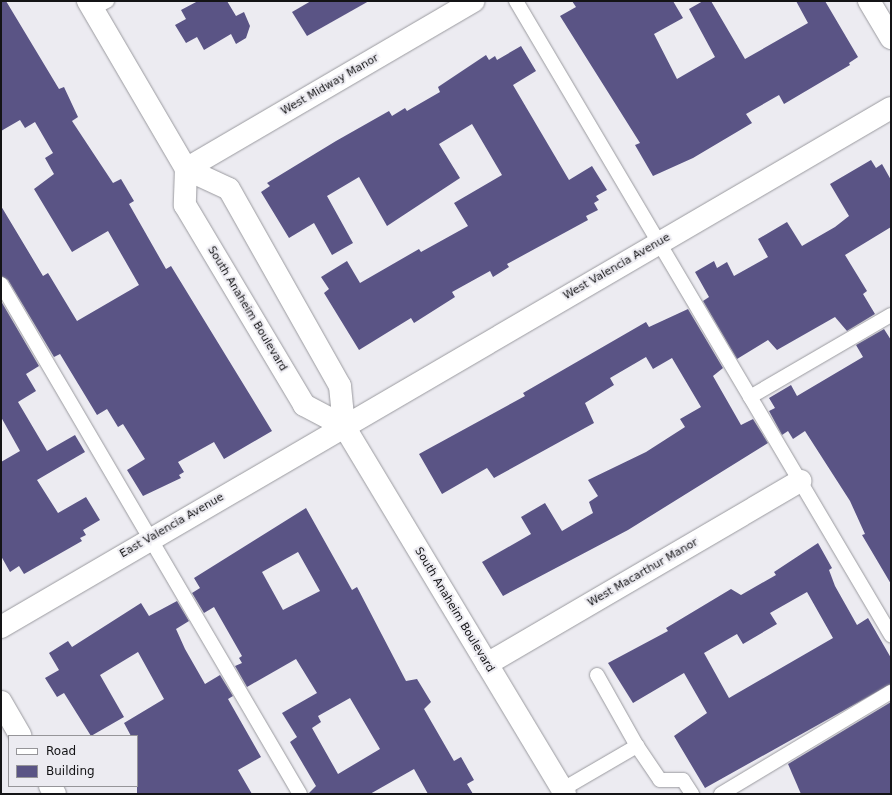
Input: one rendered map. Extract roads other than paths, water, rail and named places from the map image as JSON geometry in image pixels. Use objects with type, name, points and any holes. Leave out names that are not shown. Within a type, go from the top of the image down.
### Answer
[{"type":"street","name":"West Midway Manor","points":[[186,169],[474,1]]},
{"type":"street","points":[[869,1],[891,38]]},
{"type":"street","points":[[96,3],[186,169]]},
{"type":"street","name":"West Valencia Avenue","points":[[344,426],[891,108]]},
{"type":"street","name":"South Anaheim Boulevard","points":[[344,426],[304,405],[185,205],[186,169],[229,189],[340,386],[344,426],[564,792]]},
{"type":"street","name":"East Valencia Avenue","points":[[1,627],[344,426]]},
{"type":"street","name":"West Macarthur Manor","points":[[486,664],[800,481]]},
{"type":"street","points":[[1,702],[20,735]]},
{"type":"lane","points":[[516,1],[657,244],[750,397],[891,635]]},
{"type":"lane","points":[[1,284],[300,794]]},
{"type":"lane","points":[[750,397],[891,315]]},
{"type":"lane","points":[[597,675],[637,746],[660,780],[683,780],[692,794]]},
{"type":"lane","points":[[721,794],[891,692]]},
{"type":"lane","points":[[564,792],[637,746]]}]
